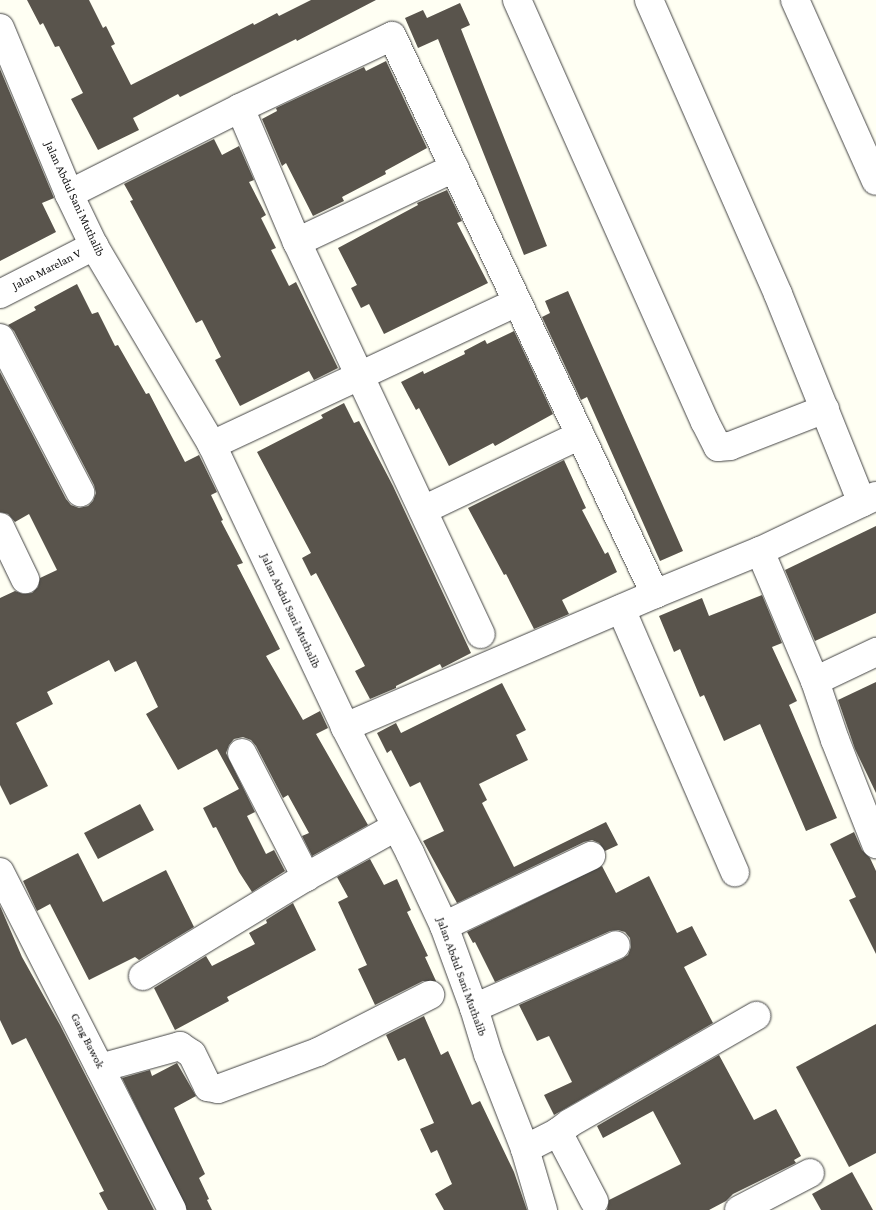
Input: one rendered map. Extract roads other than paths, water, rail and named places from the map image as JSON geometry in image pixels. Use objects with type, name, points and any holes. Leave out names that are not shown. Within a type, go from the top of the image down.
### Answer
[{"type":"street","points":[[518,0],[705,422],[718,447],[730,446],[825,409]]},
{"type":"street","points":[[345,728],[655,594],[760,551],[869,500],[825,409],[778,294],[649,0]]},
{"type":"street","points":[[795,0],[876,181]]},
{"type":"street","name":"Jalan Abdul Sani Muthalib","points":[[0,28],[69,194],[94,246],[212,445],[345,728],[444,926],[474,1008],[488,1054],[525,1148],[543,1210]]},
{"type":"street","points":[[69,194],[240,108],[392,36],[655,594]]},
{"type":"street","points":[[240,108],[297,242],[482,634]]},
{"type":"street","points":[[297,242],[454,168]]},
{"type":"street","name":"Jalan Marelan V","points":[[0,294],[94,246]]},
{"type":"street","points":[[212,445],[517,302]]},
{"type":"street","points":[[0,338],[80,492]]},
{"type":"street","points":[[423,510],[580,435]]},
{"type":"street","points":[[0,527],[25,579]]},
{"type":"street","points":[[760,551],[870,812],[876,844]]},
{"type":"street","points":[[621,609],[735,872]]},
{"type":"street","points":[[815,681],[876,652]]},
{"type":"street","points":[[242,753],[306,877]]},
{"type":"street","points":[[143,976],[306,877],[396,827]]},
{"type":"street","points":[[444,926],[591,856]]},
{"type":"street","name":"Gang Bawok","points":[[0,872],[172,1210]]},
{"type":"street","points":[[474,1008],[616,945]]},
{"type":"street","points":[[100,1068],[180,1046],[192,1054],[208,1087],[218,1089],[318,1052],[430,995]]},
{"type":"street","points":[[525,1148],[558,1132],[570,1123],[756,1016]]},
{"type":"street","points":[[558,1132],[594,1201]]},
{"type":"street","points":[[753,1207],[810,1173]]}]
